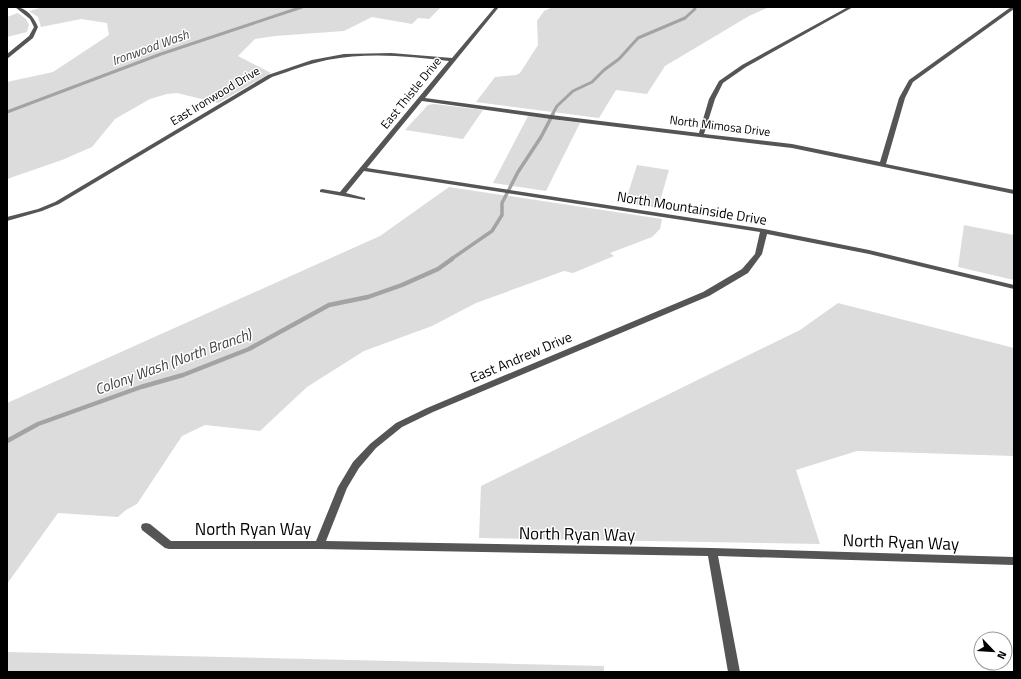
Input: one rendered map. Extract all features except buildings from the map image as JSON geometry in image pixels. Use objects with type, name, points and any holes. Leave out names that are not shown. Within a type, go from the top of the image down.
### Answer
[{"type":"street","points":[[7,57],[31,37],[36,27],[32,18],[17,7]]},
{"type":"street","name":"East Thistle Drive","points":[[342,194],[498,7]]},
{"type":"street","points":[[701,135],[712,99],[721,82],[744,66],[851,7]]},
{"type":"street","points":[[883,164],[902,98],[911,81],[1014,8]]},
{"type":"street","name":"East Ironwood Drive","points":[[7,219],[40,210],[57,203],[270,76],[297,66],[331,58],[374,54],[400,54],[453,60]]},
{"type":"street","name":"North Mimosa Drive","points":[[421,99],[792,146],[1014,192]]},
{"type":"street","name":"North Mountainside Drive","points":[[364,169],[764,231],[869,252],[1014,287]]},
{"type":"street","points":[[322,191],[363,199]]},
{"type":"street","name":"East Andrew Drive","points":[[319,545],[343,487],[356,465],[373,446],[399,425],[486,385],[706,294],[745,271],[758,254],[764,231]]},
{"type":"street","name":"North Ryan Way","points":[[146,527],[169,545],[319,545],[712,552],[1014,561]]},
{"type":"street","points":[[712,552],[734,672]]},
{"type":"shaded area","points":[[43,7],[441,7],[429,19],[418,18],[412,24],[372,17],[344,31],[255,39],[238,56],[271,73],[218,103],[177,93],[150,99],[115,119],[92,147],[62,160],[7,179],[7,82],[53,72],[109,35],[107,23],[81,19],[41,27],[38,17],[29,11]]},
{"type":"shaded area","points":[[553,7],[769,7],[749,16],[665,66],[647,94],[616,90],[599,118],[476,102],[495,77],[516,75],[520,73],[538,45],[537,21],[544,11]]},
{"type":"shaded area","points":[[18,13],[26,19],[29,25],[27,32],[7,37],[7,17]]},
{"type":"shaded area","points":[[434,104],[483,110],[463,139],[405,130],[428,105]]},
{"type":"shaded area","points":[[528,116],[580,123],[546,191],[493,183]]},
{"type":"shaded area","points":[[637,165],[669,170],[658,208],[625,203]]},
{"type":"shaded area","points":[[449,187],[662,219],[660,229],[652,237],[610,253],[614,256],[573,273],[564,271],[476,303],[432,326],[364,351],[307,387],[260,431],[205,425],[182,436],[137,504],[126,510],[118,517],[58,513],[7,584],[7,403],[380,236]]},
{"type":"shaded area","points":[[964,225],[1014,235],[1014,280],[958,267]]},
{"type":"shaded area","points":[[838,303],[1014,348],[1014,456],[857,451],[796,470],[820,544],[479,538],[481,486],[800,330]]},
{"type":"shaded area","points":[[7,652],[604,666],[604,672],[7,672]]},
{"type":"waterway","name":"Ironwood Wash","points":[[7,112],[161,54],[302,7]]},
{"type":"waterway","name":"Colony Wash (North Branch)","points":[[552,115],[557,106],[573,91],[592,82],[604,70],[619,59],[638,38],[685,18],[695,9],[694,7]]},
{"type":"waterway","name":"Colony Wash (North Branch)","points":[[450,260],[492,231],[502,215],[502,203],[518,172],[541,137],[553,114]]},
{"type":"waterway","name":"Colony Wash (North Branch)","points":[[7,441],[38,424],[141,387],[183,375],[249,349],[329,305],[368,297],[402,285],[438,269],[452,259]]}]
